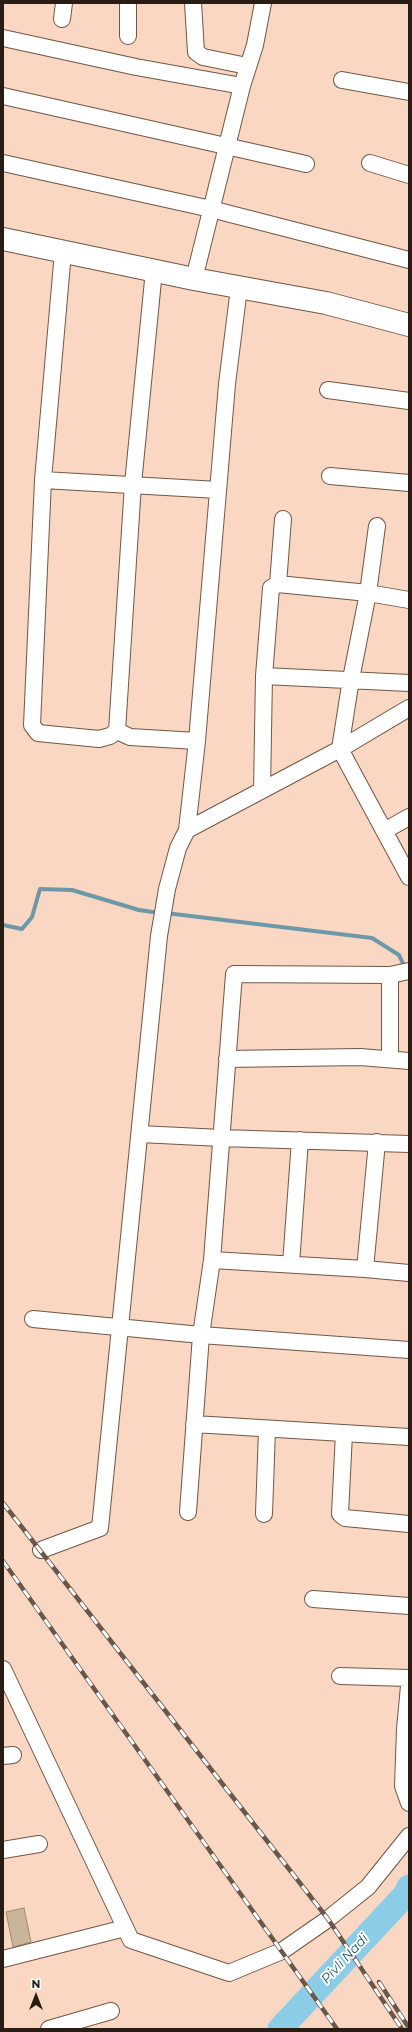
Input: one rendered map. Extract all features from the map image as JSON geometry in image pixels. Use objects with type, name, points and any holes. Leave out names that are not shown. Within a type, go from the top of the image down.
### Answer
[{"type":"main road","points":[[3,239],[194,279],[326,304],[409,325]]},
{"type":"street","points":[[62,19],[64,3]]},
{"type":"street","points":[[128,3],[128,36]]},
{"type":"street","points":[[193,3],[196,52],[203,57],[244,76]]},
{"type":"street","points":[[194,279],[244,76],[255,45],[263,3]]},
{"type":"street","points":[[3,38],[121,64],[244,76]]},
{"type":"street","points":[[342,80],[409,92]]},
{"type":"street","points":[[3,96],[306,164]]},
{"type":"street","points":[[3,163],[211,209],[404,259]]},
{"type":"street","points":[[370,163],[409,175]]},
{"type":"street","points":[[63,252],[42,480],[32,725],[38,733],[99,739],[110,736],[117,731]]},
{"type":"street","points":[[117,731],[133,484],[154,270]]},
{"type":"street","points":[[41,1550],[100,1528],[159,936],[167,889],[178,848],[187,830],[197,741],[227,384],[239,288]]},
{"type":"street","points":[[328,390],[409,401]]},
{"type":"street","points":[[330,476],[409,483]]},
{"type":"street","points":[[42,480],[218,490]]},
{"type":"street","points":[[278,584],[283,518]]},
{"type":"street","points":[[377,526],[368,593],[351,679],[340,750],[409,877]]},
{"type":"street","points":[[262,790],[264,676],[271,588],[278,584],[368,593],[409,600]]},
{"type":"street","points":[[264,676],[409,682]]},
{"type":"street","points":[[187,830],[340,750],[409,708]]},
{"type":"street","points":[[117,731],[130,737],[197,741]]},
{"type":"street","points":[[384,831],[409,817]]},
{"type":"street","points":[[188,1512],[201,1335],[212,1260],[234,974],[390,975],[409,971]]},
{"type":"street","points":[[390,975],[390,1059]]},
{"type":"street","points":[[228,1059],[360,1057],[409,1061]]},
{"type":"street","points":[[140,1134],[409,1144]]},
{"type":"street","points":[[291,1264],[300,1140]]},
{"type":"street","points":[[365,1269],[377,1142]]},
{"type":"street","points":[[212,1260],[291,1264],[409,1273]]},
{"type":"street","points":[[33,1319],[201,1335],[409,1350]]},
{"type":"street","points":[[194,1424],[409,1437]]},
{"type":"street","points":[[264,1514],[267,1429]]},
{"type":"street","points":[[344,1433],[340,1514],[345,1518],[409,1524]]},
{"type":"street","points":[[313,1599],[409,1606]]},
{"type":"street","points":[[3,1669],[131,1940],[229,1973],[282,1951],[328,1919],[368,1887],[409,1836]]},
{"type":"street","points":[[340,1676],[409,1678]]},
{"type":"street","points":[[409,1686],[404,1729],[403,1786],[409,1803]]},
{"type":"street","points":[[3,1850],[39,1844]]},
{"type":"street","points":[[3,1959],[125,1928]]},
{"type":"street","points":[[49,2029],[111,2011]]},
{"type":"building","points":[[24,1908],[31,1942],[13,1947],[6,1912]]},
{"type":"waterway","points":[[3,925],[22,929],[32,917],[40,889],[72,890],[139,910],[160,913]]},
{"type":"waterway","points":[[166,913],[372,938],[399,955],[405,968]]},
{"type":"waterway","name":"Pivli Nadi","points":[[280,2029],[406,1894],[409,1887]]},
{"type":"railway","points":[[3,1503],[328,1919],[402,2029]]},
{"type":"railway","points":[[3,1561],[337,2029]]},
{"type":"railway","points":[[379,1982],[409,2028]]}]
